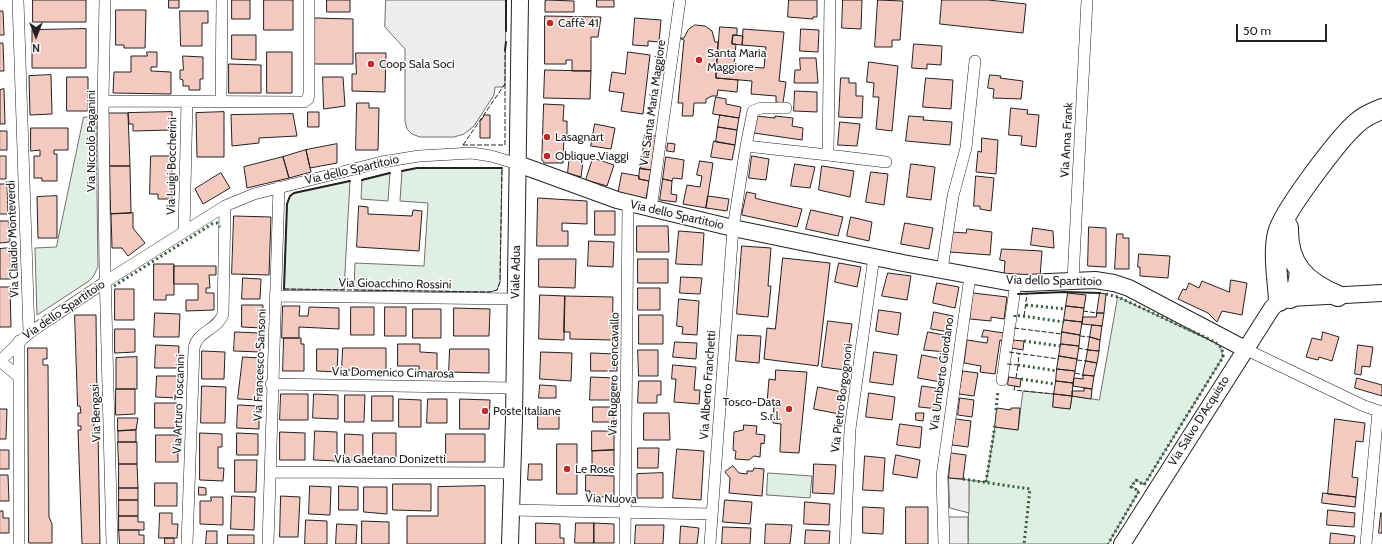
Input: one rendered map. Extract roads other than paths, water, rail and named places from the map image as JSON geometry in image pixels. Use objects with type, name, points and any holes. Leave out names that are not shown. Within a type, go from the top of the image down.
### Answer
[{"type":"highway","points":[[1285,300],[1277,238],[1279,230],[1289,211],[1342,138],[1358,122],[1382,109]]},
{"type":"highway","points":[[1289,211],[1289,242],[1293,258],[1300,271],[1314,284],[1338,296]]},
{"type":"highway","points":[[1285,300],[1296,288],[1300,271]]},
{"type":"main road","name":"Viale Adua","points":[[510,544],[520,0]]},
{"type":"main road","name":"Via dello Spartitoio","points":[[518,164],[599,195],[628,203],[733,228],[874,257],[970,276],[1016,282],[1073,280],[1104,282],[1129,288],[1245,349]]},
{"type":"main road","points":[[1285,300],[1382,293]]},
{"type":"main road","name":"Via Salvo D'Acquisto","points":[[1122,544],[1272,308],[1285,300]]},
{"type":"street","name":"Via Claudio Monteverdi","points":[[18,0],[28,333]]},
{"type":"street","name":"Via Niccolò Paganini","points":[[105,0],[105,282]]},
{"type":"street","points":[[221,102],[222,0]]},
{"type":"street","points":[[104,101],[304,102],[308,99],[309,0]]},
{"type":"street","name":"Via Santa Maria Maggiore","points":[[651,209],[680,0]]},
{"type":"street","points":[[828,155],[830,0]]},
{"type":"street","name":"Via Anna Frank","points":[[1073,280],[1087,0]]},
{"type":"street","points":[[942,270],[952,196],[966,148],[975,61]]},
{"type":"street","name":"Via Luigi Boccherini","points":[[184,231],[186,102]]},
{"type":"street","name":"Via Alberto Franchetti","points":[[710,544],[733,228],[746,146],[753,111],[761,108],[786,108]]},
{"type":"street","points":[[746,146],[886,162]]},
{"type":"street","name":"Via dello Spartitoio","points":[[0,361],[28,333],[105,282],[225,206],[254,194],[382,162],[419,156],[472,153],[491,156],[518,164]]},
{"type":"street","name":"Via Francesco Sansoni","points":[[268,544],[279,187]]},
{"type":"street","name":"Via Ruggero Leoncavallo","points":[[625,544],[628,203]]},
{"type":"street","name":"Via Arturo Toscanini","points":[[187,544],[194,348],[199,336],[219,322],[223,314],[225,206]]},
{"type":"street","name":"Via Pietro Borgognoni","points":[[846,544],[850,429],[874,257]]},
{"type":"street","name":"Via Umberto Giordano","points":[[944,544],[942,476],[970,276]]},
{"type":"street","name":"Via Bengasi","points":[[105,282],[112,544]]},
{"type":"street","points":[[1002,380],[1016,282]]},
{"type":"street","name":"Via Gioacchino Rossini","points":[[275,296],[515,299]]},
{"type":"street","points":[[19,341],[19,544]]},
{"type":"street","name":"Via dello Spartitoio","points":[[1245,349],[1380,412]]},
{"type":"street","points":[[0,361],[19,377]]},
{"type":"street","name":"Via Domenico Cimarosa","points":[[272,384],[514,388]]},
{"type":"street","points":[[1366,544],[1380,412]]},
{"type":"street","name":"Via Gaetano Donizetti","points":[[270,472],[511,472]]},
{"type":"street","name":"Via Nuova","points":[[510,510],[712,514]]},
{"type":"place","name":"Caffè 41","points":[[550,23]]},
{"type":"place","name":"Santa Maria Maggiore","points":[[699,60]]},
{"type":"place","name":"Coop Sala Soci","points":[[371,64]]},
{"type":"place","name":"Lasagnart","points":[[547,137]]},
{"type":"place","name":"Oblique Viaggi","points":[[547,156]]},
{"type":"place","name":"Tosco-Data S.r.l.","points":[[789,409]]},
{"type":"place","name":"Poste Italiane","points":[[485,411]]},
{"type":"place","name":"Le Rose","points":[[567,469]]}]
